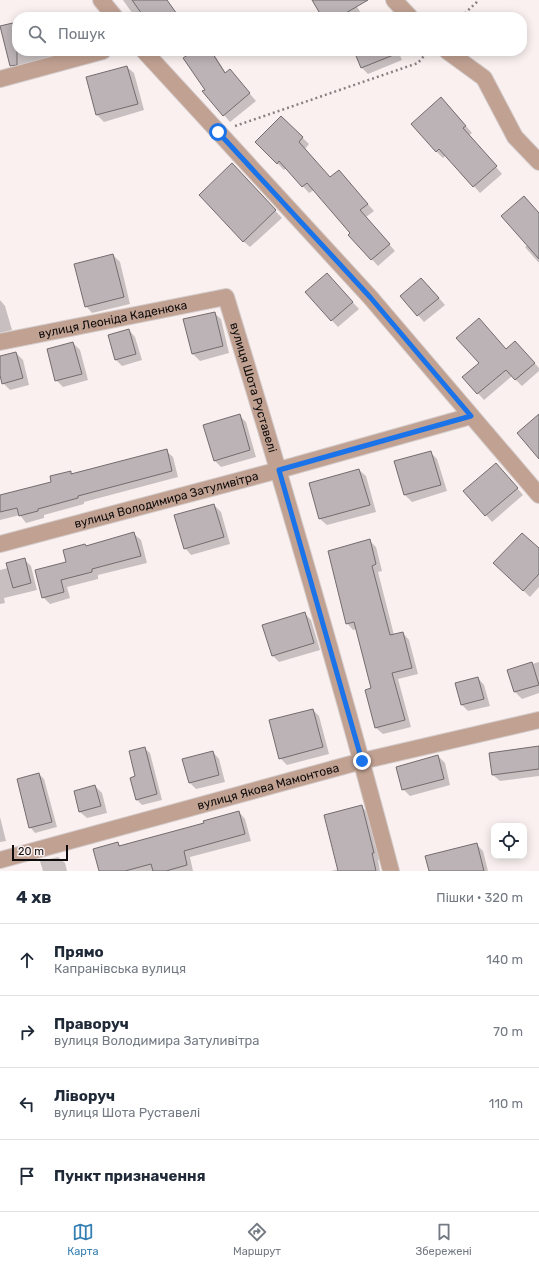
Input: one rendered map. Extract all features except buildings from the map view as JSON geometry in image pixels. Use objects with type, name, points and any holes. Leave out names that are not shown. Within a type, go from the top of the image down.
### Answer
[{"type":"street","points":[[101,0],[111,12]]},
{"type":"street","points":[[394,0],[405,12]]},
{"type":"street","points":[[0,79],[85,56]]},
{"type":"street","points":[[149,56],[370,297],[539,495]]},
{"type":"street","points":[[454,56],[484,78],[515,137],[539,162]]},
{"type":"street","name":"вулиця Леоніда Каденюка","points":[[0,342],[226,297]]},
{"type":"street","name":"вулиця Шота Руставелі","points":[[226,297],[279,470],[362,761],[391,871]]},
{"type":"street","name":"вулиця Володимира Затуливітра","points":[[0,544],[279,470],[471,416]]},
{"type":"street","name":"вулиця Якова Мамонтова","points":[[0,860],[362,761],[539,720]]},
{"type":"path","points":[[467,12],[479,0]]},
{"type":"path","points":[[218,132],[418,63],[424,56]]},
{"type":"route","points":[[218,132],[370,297],[471,416],[279,470],[362,761]]}]
